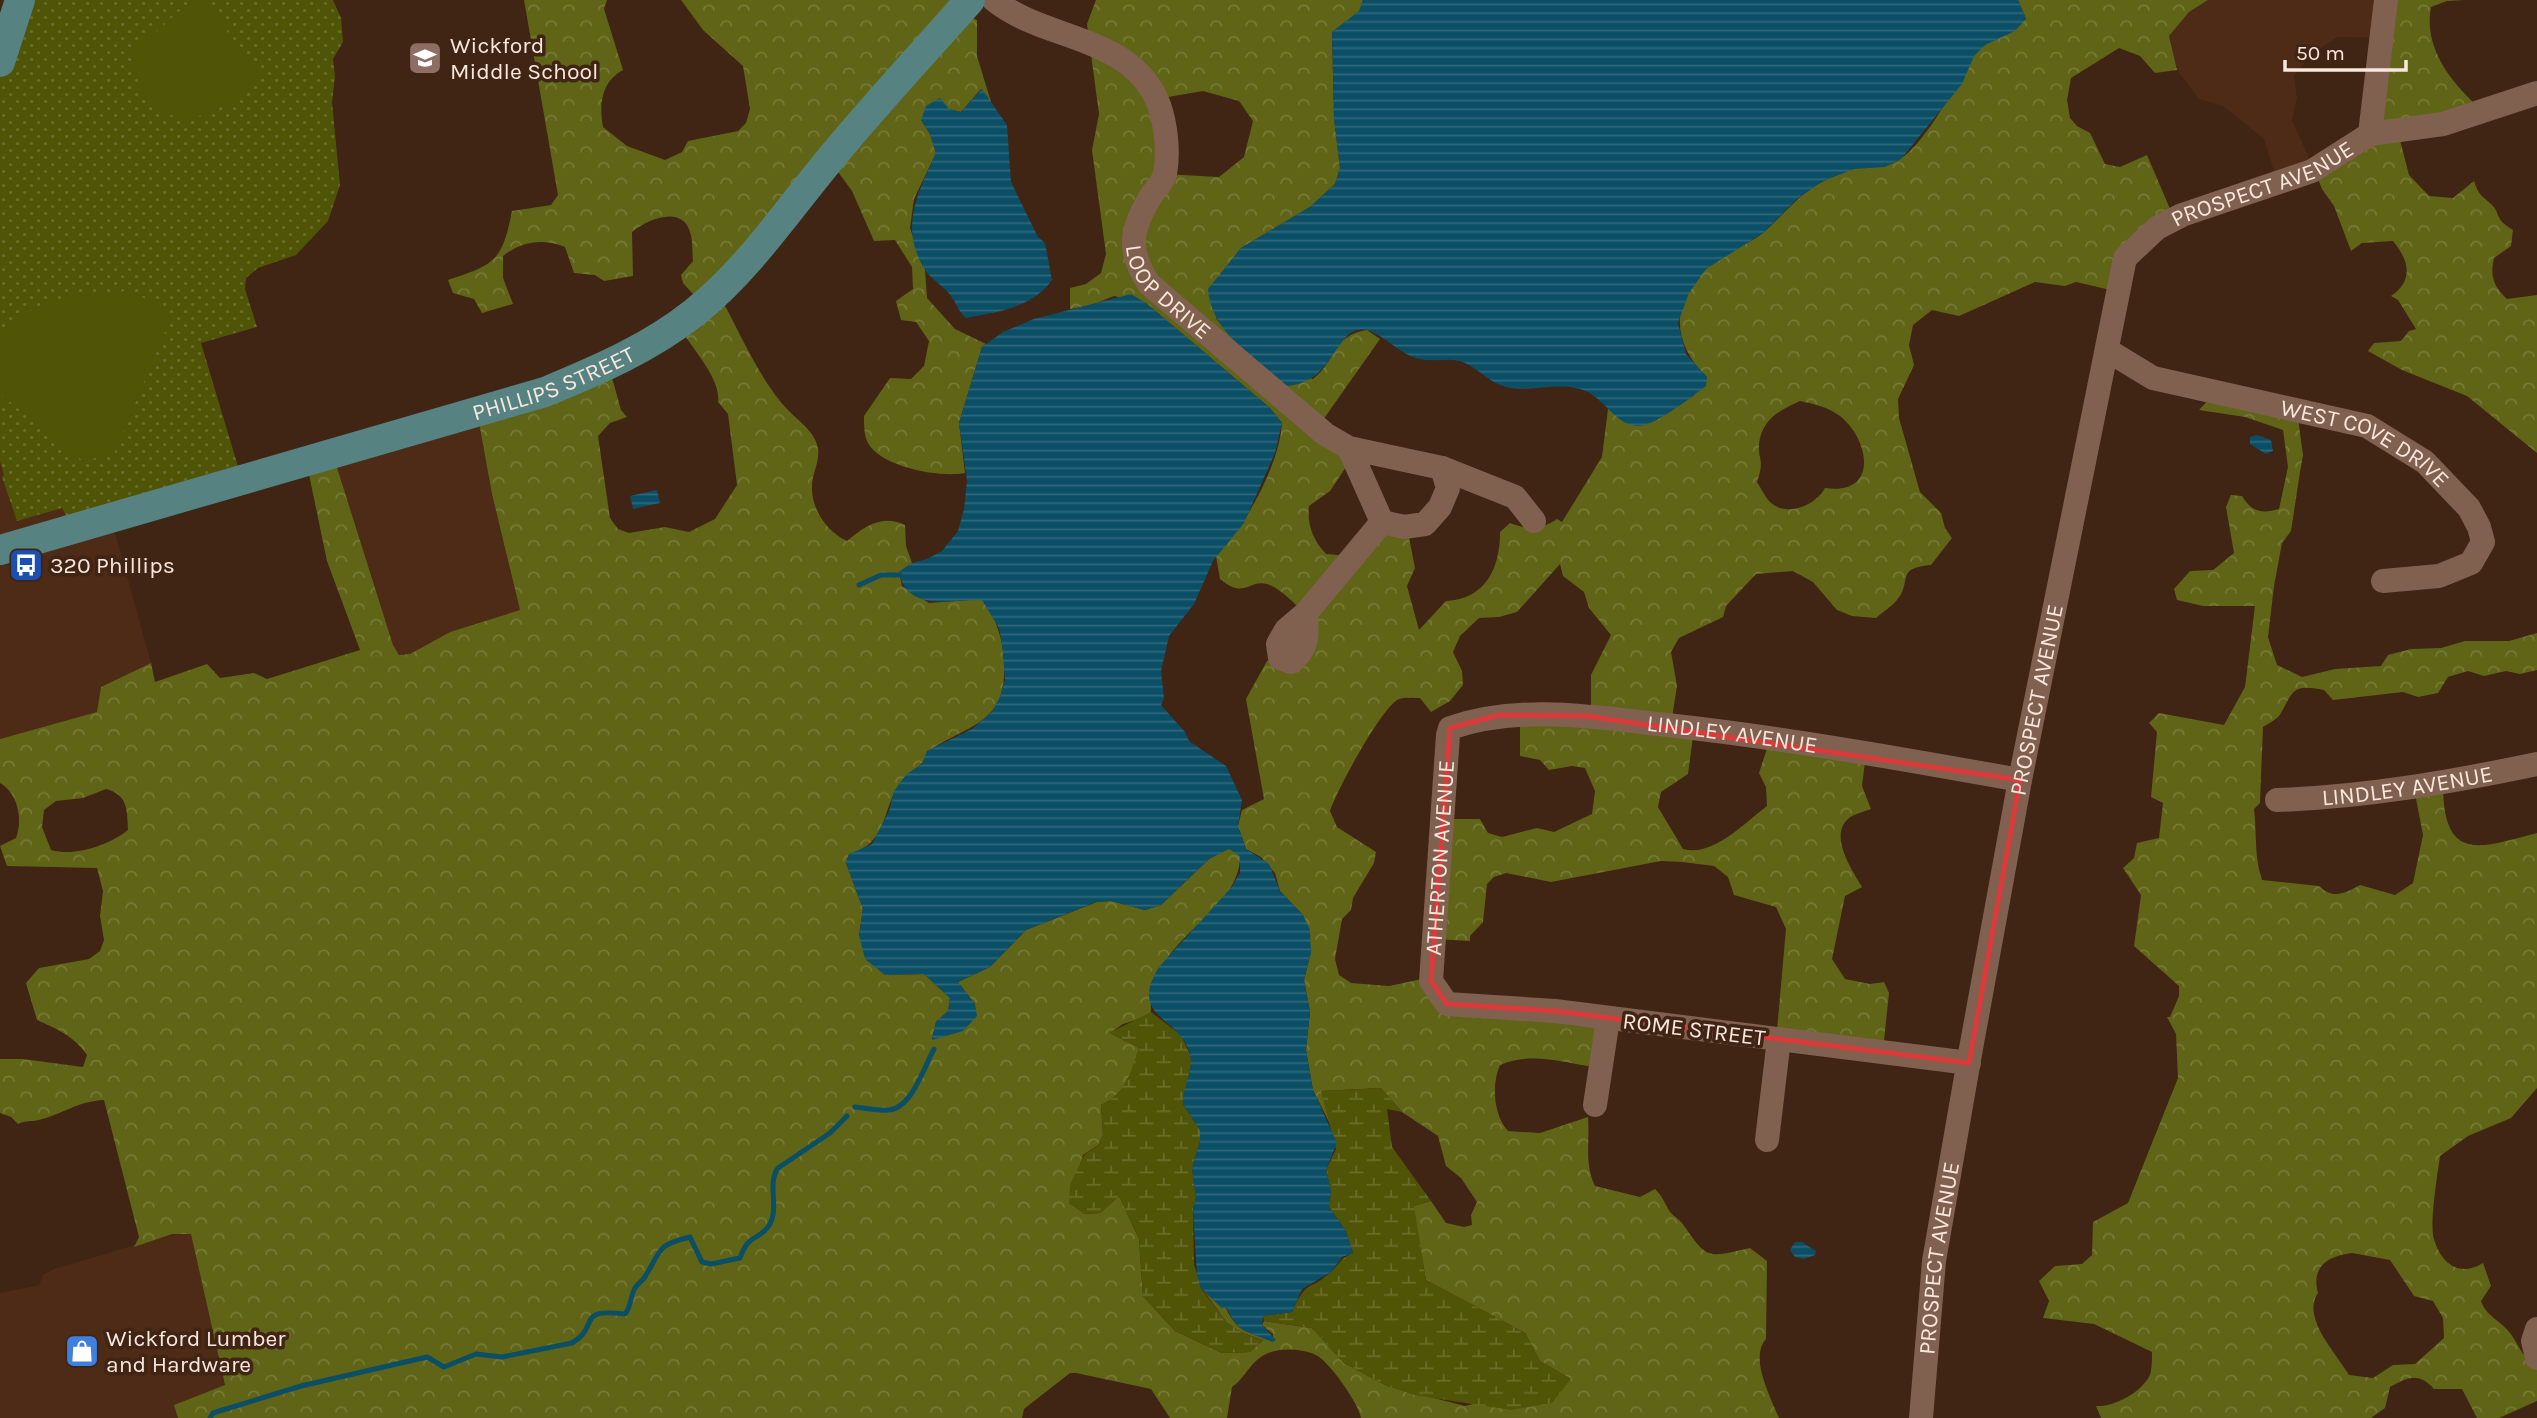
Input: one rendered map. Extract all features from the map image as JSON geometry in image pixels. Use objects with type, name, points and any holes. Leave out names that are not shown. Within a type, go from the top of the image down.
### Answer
[{"type":"main road","points":[[0,62],[20,0]]},
{"type":"main road","name":"PHILLIPS STREET","points":[[0,550],[545,392],[610,365],[657,339],[697,311],[742,265],[834,153],[970,0]]},
{"type":"street","name":"LOOP DRIVE","points":[[993,0],[1009,12],[1041,27],[1076,36],[1112,52],[1150,85],[1160,107],[1167,147],[1164,176],[1135,231],[1136,265],[1149,284],[1303,418],[1349,448],[1442,468],[1515,497],[1534,521]]},
{"type":"street","points":[[2386,0],[2370,134],[2443,124],[2537,93]]},
{"type":"street","name":"PROSPECT AVENUE","points":[[1921,1418],[1934,1261],[2020,780],[2124,258],[2157,228],[2223,199],[2312,171],[2370,134]]},
{"type":"street","name":"WEST COVE DRIVE","points":[[2107,350],[2153,378],[2367,426],[2425,462],[2469,508],[2483,542],[2471,563],[2440,576],[2383,581]]},
{"type":"street","points":[[1349,448],[1382,522]]},
{"type":"street","points":[[1382,522],[1404,527],[1425,524],[1440,507],[1448,488],[1442,468]]},
{"type":"street","points":[[1306,613],[1382,522]]},
{"type":"street","name":"LINDLEY AVENUE","points":[[1448,735],[1450,728],[1499,715],[1586,716],[1823,746],[2020,780]]},
{"type":"street","name":"ATHERTON AVENUE","points":[[1431,981],[1448,735]]},
{"type":"street","name":"LINDLEY AVENUE","points":[[2277,800],[2344,797],[2537,764]]},
{"type":"street","name":"ROME STREET","points":[[1431,981],[1447,1004],[1555,1011],[1969,1063]]},
{"type":"street","points":[[1594,1105],[1608,1019]]},
{"type":"street","points":[[1767,1140],[1779,1039]]},
{"type":"street","points":[[2537,1329],[2533,1341],[2537,1359]]},
{"type":"highlighted area","points":[[1499,715],[1586,716],[2020,780],[1969,1063],[1555,1011],[1447,1004],[1431,981],[1450,728]]},
{"type":"shaded area","points":[[2208,0],[2385,0],[2380,38],[2338,37],[2312,53],[2294,76],[2297,98],[2292,120],[2314,169],[2276,178],[2264,139],[2223,106],[2199,99],[2177,70],[2169,36],[2189,12]]},
{"type":"shaded area","points":[[478,417],[492,494],[520,610],[450,632],[410,654],[399,655],[393,645],[334,458]]},
{"type":"shaded area","points":[[0,458],[57,499],[114,529],[151,663],[101,687],[98,712],[0,739]]},
{"type":"shaded area","points":[[191,1233],[225,1386],[175,1405],[178,1418],[0,1418],[0,1293],[39,1285],[43,1275],[54,1269],[172,1234]]},
{"type":"green space","points":[[19,0],[333,0],[341,18],[343,42],[333,59],[335,77],[332,102],[340,185],[328,221],[296,255],[258,268],[246,278],[245,289],[257,327],[201,343],[243,483],[74,530],[62,508],[17,521],[2,477],[4,475],[0,461],[0,57]]},
{"type":"green space","points":[[192,0],[204,0],[259,74],[240,99],[195,118],[170,115],[142,92],[131,54]]},
{"type":"green space","points":[[524,0],[607,0],[604,9],[623,70],[610,81],[603,95],[603,127],[627,146],[665,160],[682,152],[688,141],[738,131],[746,123],[750,109],[743,66],[703,30],[681,0],[971,0],[967,16],[977,20],[977,56],[991,102],[981,89],[961,112],[949,109],[921,120],[930,134],[936,153],[914,199],[910,228],[925,270],[927,298],[955,329],[986,344],[982,347],[959,423],[965,473],[941,474],[912,469],[885,459],[868,443],[864,416],[890,378],[911,379],[924,366],[929,341],[916,322],[901,320],[896,301],[913,289],[912,267],[895,240],[874,241],[852,191],[836,169],[723,302],[770,388],[807,428],[817,443],[812,495],[817,511],[827,526],[847,541],[867,526],[881,521],[905,525],[906,546],[912,563],[899,572],[902,586],[929,603],[982,599],[995,620],[1002,643],[1004,680],[994,709],[974,726],[928,751],[922,763],[898,786],[884,821],[872,841],[863,849],[849,854],[846,863],[863,909],[859,935],[885,975],[924,974],[950,998],[948,1011],[936,1022],[932,1039],[963,1030],[975,1004],[958,982],[990,967],[1026,930],[1097,902],[1111,901],[1145,910],[1161,905],[1209,859],[1229,848],[1240,856],[1236,877],[1225,895],[1177,946],[1163,965],[1153,988],[1151,1015],[1123,1024],[1110,1033],[1139,1048],[1122,1089],[1101,1105],[1103,1135],[1098,1145],[1083,1155],[1069,1203],[1085,1214],[1100,1213],[1119,1196],[1139,1239],[1143,1296],[1175,1331],[1222,1353],[1250,1352],[1263,1340],[1243,1333],[1227,1323],[1204,1291],[1222,1308],[1226,1308],[1235,1323],[1250,1333],[1273,1342],[1273,1334],[1262,1325],[1264,1321],[1312,1328],[1344,1363],[1387,1386],[1465,1406],[1571,1379],[1540,1361],[1525,1333],[1426,1280],[1413,1206],[1431,1201],[1446,1223],[1464,1227],[1472,1225],[1471,1215],[1477,1202],[1461,1178],[1446,1166],[1438,1136],[1402,1112],[1381,1088],[1321,1091],[1331,1126],[1313,1090],[1306,1050],[1310,1012],[1304,980],[1311,952],[1303,915],[1280,891],[1275,873],[1261,857],[1246,849],[1238,826],[1242,810],[1264,799],[1246,699],[1267,661],[1275,659],[1304,612],[1282,592],[1267,584],[1241,588],[1228,585],[1220,579],[1216,556],[1239,528],[1268,476],[1280,440],[1282,423],[1270,408],[1146,303],[1114,296],[1089,306],[1070,309],[1070,288],[1086,284],[1101,273],[1106,254],[1092,150],[1099,114],[1087,24],[1096,0],[1363,0],[1360,11],[1332,32],[1334,118],[1340,168],[1335,184],[1310,207],[1241,248],[1209,289],[1217,320],[1261,363],[1313,379],[1347,337],[1367,330],[1380,339],[1318,427],[1354,455],[1330,491],[1309,506],[1309,520],[1314,538],[1326,554],[1361,557],[1383,523],[1407,527],[1415,568],[1407,586],[1419,630],[1446,601],[1460,599],[1481,588],[1497,558],[1500,532],[1510,523],[1534,528],[1557,519],[1562,522],[1602,457],[1608,409],[1668,413],[1693,396],[1707,377],[1685,347],[1680,317],[1691,287],[1702,273],[1723,256],[1763,233],[1815,186],[1853,169],[1894,163],[1910,151],[1931,126],[1979,50],[2026,19],[2018,0],[2208,0],[2189,12],[2169,36],[2177,70],[2155,73],[2140,56],[2119,48],[2071,78],[2067,100],[2070,118],[2077,126],[2090,133],[2105,164],[2120,167],[2147,155],[2173,216],[2115,291],[2076,282],[2065,286],[2035,282],[1959,316],[1932,310],[1913,325],[1909,345],[1914,365],[1898,399],[1899,418],[1920,492],[1941,513],[1945,528],[1952,538],[1931,565],[1912,569],[1897,600],[1876,618],[1852,616],[1837,610],[1813,582],[1793,571],[1756,574],[1726,606],[1723,617],[1679,638],[1671,652],[1677,686],[1672,718],[1694,729],[1688,774],[1661,792],[1658,807],[1683,849],[1694,850],[1716,844],[1767,806],[1766,787],[1759,773],[1770,739],[1866,754],[1862,786],[1871,809],[1849,818],[1843,825],[1841,834],[1844,852],[1862,887],[1845,896],[1832,959],[1845,979],[1870,984],[1884,982],[1889,993],[1883,1050],[1777,1030],[1786,929],[1776,907],[1734,895],[1728,877],[1714,866],[1661,861],[1551,882],[1506,873],[1494,877],[1487,884],[1483,922],[1470,936],[1470,941],[1434,939],[1449,819],[1480,819],[1488,833],[1502,837],[1537,828],[1554,832],[1592,814],[1595,791],[1585,768],[1572,766],[1549,770],[1540,760],[1520,756],[1520,715],[1591,714],[1591,675],[1611,635],[1589,608],[1584,592],[1563,576],[1560,564],[1517,612],[1499,617],[1479,618],[1460,636],[1453,652],[1462,671],[1463,685],[1450,701],[1431,712],[1420,698],[1401,698],[1391,705],[1360,750],[1330,811],[1337,827],[1376,852],[1374,863],[1353,898],[1351,910],[1342,919],[1335,959],[1339,975],[1351,983],[1389,986],[1427,978],[1448,1003],[1601,1016],[1596,1067],[1536,1058],[1500,1065],[1495,1082],[1495,1100],[1503,1125],[1508,1131],[1540,1133],[1588,1117],[1588,1160],[1595,1186],[1640,1197],[1655,1189],[1670,1212],[1703,1250],[1724,1254],[1750,1248],[1767,1261],[1766,1339],[1761,1347],[1760,1357],[1763,1378],[1779,1418],[1361,1418],[1355,1403],[1327,1364],[1314,1354],[1287,1350],[1271,1352],[1258,1359],[1232,1387],[1227,1418],[1170,1418],[1151,1389],[1070,1373],[1024,1409],[1022,1418],[178,1418],[174,1405],[225,1385],[191,1234],[172,1234],[134,1247],[139,1237],[104,1100],[18,1124],[11,1117],[0,1113],[0,1059],[23,1059],[83,1067],[87,1055],[77,1043],[37,1020],[26,983],[39,968],[89,959],[100,951],[104,940],[100,916],[103,891],[97,868],[7,866],[0,846],[16,838],[19,815],[11,793],[0,783],[0,739],[97,712],[101,687],[151,663],[155,682],[207,664],[220,678],[254,673],[267,679],[360,650],[327,561],[307,465],[334,458],[393,645],[399,655],[410,654],[450,632],[520,610],[492,494],[478,417],[611,374],[621,410],[627,417],[610,423],[598,436],[610,518],[618,529],[629,533],[665,527],[689,532],[715,519],[737,485],[728,414],[718,402],[716,385],[706,366],[684,334],[710,313],[683,283],[681,275],[693,261],[691,235],[686,223],[680,218],[663,217],[654,219],[632,232],[633,276],[604,281],[595,275],[574,273],[565,247],[549,242],[533,242],[503,256],[503,278],[513,304],[482,313],[474,299],[453,293],[448,280],[477,270],[500,251],[512,211],[551,205],[558,195]],"holes":[[[1203,91],[1239,101],[1253,121],[1244,157],[1219,177],[1163,174],[1156,99]],[[1800,401],[1826,408],[1840,416],[1858,438],[1863,451],[1864,464],[1861,475],[1854,484],[1842,488],[1825,488],[1815,500],[1793,509],[1777,507],[1770,502],[1757,482],[1761,464],[1759,444],[1764,428],[1779,412]],[[106,789],[119,795],[125,804],[128,830],[111,840],[81,851],[51,850],[42,827],[44,810],[56,801],[83,798]]]},
{"type":"green space","points":[[2385,0],[2464,0],[2447,1],[2431,7],[2431,37],[2442,64],[2451,77],[2482,110],[2400,140],[2409,175],[2429,196],[2453,198],[2474,181],[2500,219],[2513,230],[2511,246],[2494,258],[2492,270],[2498,290],[2507,299],[2537,295],[2537,453],[2467,396],[2402,370],[2368,351],[2374,343],[2401,341],[2409,331],[2416,329],[2398,300],[2391,296],[2406,277],[2403,256],[2393,241],[2362,243],[2351,251],[2334,206],[2322,189],[2314,169],[2360,150]]},
{"type":"green space","points":[[131,291],[162,308],[171,318],[114,454],[83,461],[0,394],[0,333],[31,311],[61,298]]},
{"type":"green space","points":[[2210,398],[2298,418],[2303,455],[2291,531],[2282,543],[2268,637],[2277,665],[2302,677],[2335,669],[2381,666],[2388,655],[2411,649],[2441,648],[2465,641],[2509,641],[2537,633],[2537,670],[2520,674],[2506,671],[2484,676],[2468,671],[2448,677],[2438,693],[2418,697],[2403,692],[2333,700],[2324,690],[2296,690],[2280,715],[2263,727],[2260,803],[2254,809],[2262,880],[2319,886],[2334,894],[2344,893],[2360,885],[2395,895],[2413,883],[2423,835],[2414,788],[2443,783],[2445,809],[2450,827],[2457,838],[2468,844],[2498,843],[2537,833],[2537,1088],[2511,1118],[2468,1136],[2440,1156],[2433,1211],[2434,1239],[2441,1255],[2452,1266],[2459,1268],[2466,1269],[2483,1263],[2491,1286],[2481,1301],[2483,1306],[2510,1333],[2525,1357],[2537,1369],[2537,1401],[2499,1418],[2477,1418],[2462,1389],[2434,1389],[2423,1380],[2413,1378],[2390,1387],[2385,1408],[2371,1418],[2101,1418],[2096,1406],[2126,1398],[2146,1382],[2151,1373],[2152,1352],[2094,1324],[2043,1318],[2049,1301],[2039,1281],[2055,1266],[2082,1264],[2092,1255],[2093,1222],[2128,1203],[2178,1078],[2176,1034],[2167,1017],[2170,1017],[2179,996],[2179,986],[2134,946],[2141,895],[2123,868],[2134,858],[2137,843],[2159,838],[2163,803],[2151,797],[2157,732],[2149,723],[2159,713],[2224,725],[2245,687],[2255,606],[2203,606],[2177,600],[2174,589],[2190,571],[2213,570],[2234,553],[2226,507],[2231,495],[2242,496],[2249,505],[2258,510],[2279,509],[2288,467],[2283,430],[2245,417],[2199,410]],"holes":[[[2352,1253],[2390,1260],[2414,1296],[2433,1301],[2443,1318],[2444,1338],[2415,1364],[2393,1365],[2373,1378],[2349,1375],[2317,1324],[2314,1303],[2318,1293],[2316,1284],[2319,1270],[2328,1260]]]},
{"type":"green space","points":[[1151,1012],[1181,1035],[1192,1059],[1183,1104],[1200,1130],[1200,1141],[1192,1168],[1196,1198],[1193,1209],[1194,1264],[1201,1288],[1227,1323],[1243,1333],[1263,1340],[1250,1352],[1222,1353],[1175,1331],[1143,1296],[1139,1239],[1119,1196],[1100,1213],[1085,1214],[1069,1203],[1070,1185],[1084,1155],[1098,1145],[1103,1135],[1101,1105],[1122,1089],[1139,1048],[1109,1033]]},
{"type":"green space","points":[[1381,1088],[1402,1112],[1387,1109],[1392,1147],[1431,1201],[1414,1206],[1426,1280],[1525,1333],[1540,1361],[1571,1379],[1552,1403],[1511,1410],[1414,1395],[1387,1386],[1344,1363],[1312,1328],[1264,1321],[1263,1316],[1292,1312],[1305,1290],[1353,1253],[1346,1231],[1329,1207],[1331,1191],[1326,1170],[1336,1149],[1321,1091]]},
{"type":"water","points":[[1363,0],[2018,0],[2026,19],[2015,31],[1985,45],[1974,56],[1962,84],[1901,159],[1885,167],[1854,169],[1823,181],[1797,199],[1763,233],[1706,269],[1689,293],[1678,323],[1686,354],[1707,377],[1706,386],[1653,422],[1638,426],[1630,425],[1617,417],[1586,391],[1557,386],[1526,389],[1506,387],[1459,361],[1413,357],[1367,330],[1356,330],[1348,336],[1315,375],[1302,383],[1285,386],[1236,343],[1217,318],[1208,289],[1241,248],[1310,207],[1335,184],[1340,168],[1334,118],[1332,32],[1359,11]]},
{"type":"water","points":[[982,89],[1007,125],[1011,182],[1038,237],[1045,243],[1052,280],[1035,297],[1024,303],[1002,311],[966,318],[948,292],[924,268],[917,253],[912,224],[918,196],[936,153],[930,134],[921,120],[926,106],[940,98],[949,109],[961,112]]},
{"type":"water","points":[[1131,294],[1146,303],[1270,408],[1282,423],[1275,453],[1244,523],[1213,561],[1194,604],[1169,636],[1161,671],[1164,698],[1161,705],[1185,732],[1189,741],[1226,766],[1242,800],[1238,826],[1246,849],[1269,864],[1280,891],[1303,915],[1310,930],[1311,952],[1304,980],[1310,1012],[1306,1050],[1313,1090],[1337,1143],[1326,1170],[1331,1191],[1329,1207],[1346,1231],[1353,1253],[1342,1257],[1331,1272],[1302,1289],[1292,1312],[1263,1316],[1262,1325],[1276,1340],[1273,1342],[1240,1327],[1227,1308],[1222,1308],[1201,1288],[1197,1276],[1193,1209],[1196,1198],[1192,1168],[1200,1141],[1200,1130],[1183,1104],[1190,1055],[1177,1032],[1152,1008],[1149,997],[1151,984],[1159,967],[1231,888],[1240,873],[1240,856],[1229,849],[1209,859],[1161,905],[1145,910],[1111,901],[1096,902],[1026,930],[990,967],[958,982],[975,1004],[977,1016],[963,1031],[932,1040],[936,1022],[948,1011],[950,998],[924,974],[885,975],[865,959],[859,935],[863,909],[846,863],[849,854],[872,844],[889,811],[894,791],[906,775],[922,764],[927,751],[972,729],[992,712],[1005,680],[999,628],[982,600],[944,602],[921,599],[911,594],[899,572],[912,563],[942,551],[958,531],[967,481],[959,423],[982,347],[1003,332],[1034,319]]},
{"type":"water","points":[[2257,435],[2271,440],[2273,451],[2266,454],[2250,444],[2250,437]]},
{"type":"water","points":[[657,490],[660,503],[633,509],[630,496]]},
{"type":"water","points":[[1795,1242],[1802,1242],[1816,1251],[1815,1255],[1804,1259],[1795,1257],[1790,1250]]},
{"type":"waterway","points":[[859,585],[881,575],[900,575]]},
{"type":"waterway","points":[[855,1107],[885,1110],[897,1108],[911,1095],[934,1049]]},
{"type":"waterway","points":[[210,1418],[213,1413],[301,1386],[427,1357],[444,1367],[476,1354],[502,1357],[572,1343],[581,1337],[593,1316],[625,1314],[635,1288],[645,1277],[658,1254],[671,1243],[690,1237],[702,1262],[711,1264],[740,1258],[746,1245],[764,1232],[772,1220],[773,1182],[778,1168],[830,1133],[847,1116]]},
{"type":"place","name":"Wickford Middle School","points":[[425,58]]},
{"type":"place","name":"320 Phillips","points":[[26,565]]},
{"type":"place","name":"Wickford Lumber and Hardware","points":[[82,1351]]}]
